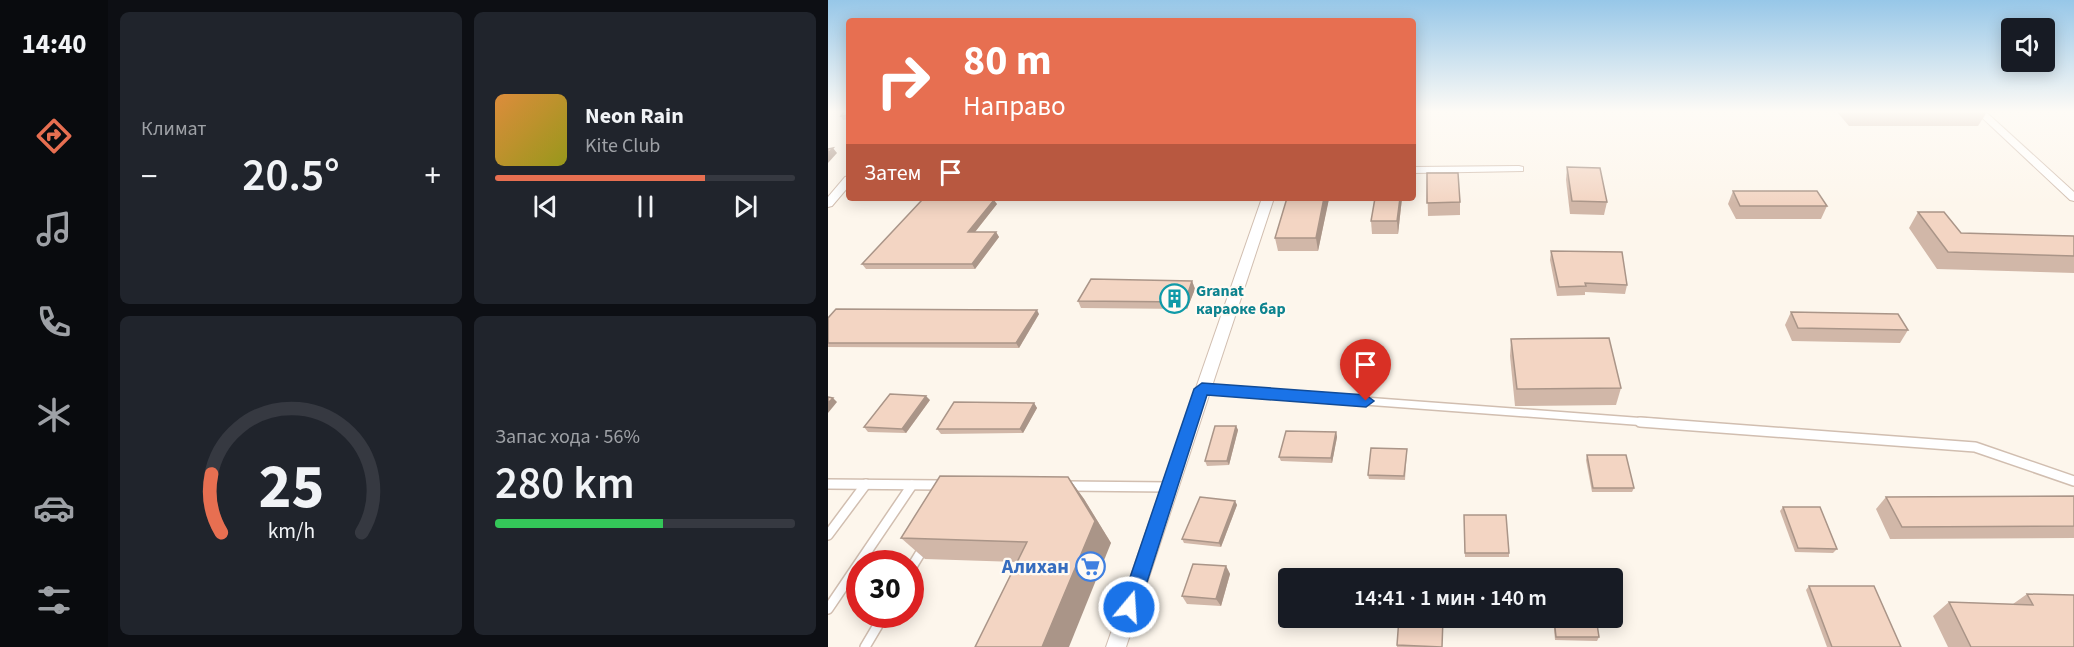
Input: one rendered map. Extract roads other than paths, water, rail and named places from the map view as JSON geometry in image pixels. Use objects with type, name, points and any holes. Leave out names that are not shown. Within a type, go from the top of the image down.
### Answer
[{"type":"street","points":[[2014,142],[2074,198]]},
{"type":"street","points":[[1416,170],[1519,169]]},
{"type":"street","points":[[828,204],[846,183]]},
{"type":"street","points":[[1116,647],[1268,201]]},
{"type":"lane","points":[[1202,389],[1975,447],[2074,481]]},
{"type":"lane","points":[[828,484],[951,485]]},
{"type":"lane","points":[[828,535],[866,484]]},
{"type":"lane","points":[[828,609],[912,484]]},
{"type":"lane","points":[[1053,486],[1169,487]]},
{"type":"lane","points":[[922,550],[932,533]]},
{"type":"lane","points":[[865,647],[876,628]]},
{"type":"place","name":"Granat караоке бар","points":[[1175,299]]},
{"type":"place","name":"Алихан","points":[[1090,566]]}]
